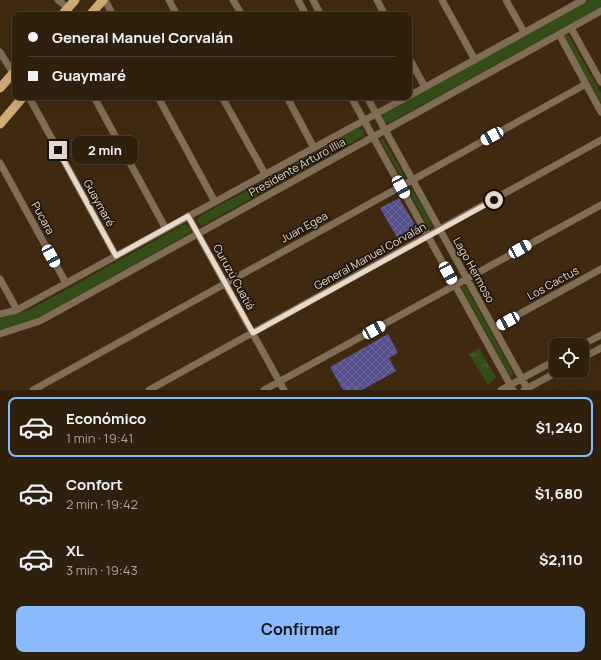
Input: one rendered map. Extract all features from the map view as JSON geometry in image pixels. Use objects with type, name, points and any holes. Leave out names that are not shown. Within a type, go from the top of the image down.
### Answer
[{"type":"main road","points":[[65,12],[75,0]]},
{"type":"main road","points":[[93,12],[104,0]]},
{"type":"main road","points":[[0,88],[12,74]]},
{"type":"main road","points":[[0,124],[20,100]]},
{"type":"street","points":[[58,0],[65,12]]},
{"type":"street","points":[[104,0],[111,12]]},
{"type":"street","points":[[169,0],[175,12]]},
{"type":"street","points":[[233,0],[240,12]]},
{"type":"street","points":[[298,0],[304,12]]},
{"type":"street","points":[[313,0],[320,12]]},
{"type":"street","points":[[377,0],[383,12]]},
{"type":"street","points":[[442,0],[475,60]]},
{"type":"street","points":[[506,0],[524,32]]},
{"type":"street","name":"Presidente Arturo Illia","points":[[412,94],[475,60],[572,3],[583,0]]},
{"type":"street","name":"Presidente Arturo Illia","points":[[0,334],[40,320],[601,11]]},
{"type":"street","points":[[571,28],[601,82]]},
{"type":"street","points":[[559,34],[601,112]]},
{"type":"street","points":[[0,52],[12,69]]},
{"type":"street","points":[[412,63],[425,87]]},
{"type":"street","name":"Juan Egea","points":[[33,390],[586,84]]},
{"type":"street","name":"Guaymaré","points":[[31,100],[116,256]]},
{"type":"street","points":[[96,100],[166,228]]},
{"type":"street","points":[[160,100],[215,202]]},
{"type":"street","points":[[224,100],[265,174]]},
{"type":"street","points":[[289,100],[314,148]]},
{"type":"street","points":[[353,100],[511,388]]},
{"type":"street","name":"Lago Hermoso","points":[[369,100],[527,389]]},
{"type":"street","name":"Presidente Arturo Illia","points":[[0,314],[17,310],[401,100]]},
{"type":"street","name":"General Manuel Corvalán","points":[[149,390],[601,140]]},
{"type":"street","name":"Pucara","points":[[0,163],[66,283]]},
{"type":"street","points":[[264,390],[601,205]]},
{"type":"street","name":"Curuzú Cuatiá","points":[[188,216],[284,390]]},
{"type":"street","name":"Los Cactus","points":[[494,328],[601,269]]},
{"type":"street","points":[[0,279],[17,310]]},
{"type":"street","points":[[589,342],[601,335]]},
{"type":"street","points":[[589,354],[601,348]]},
{"type":"street","points":[[501,390],[511,388],[522,379],[549,364]]},
{"type":"street","points":[[527,389],[549,377]]},
{"type":"green space","points":[[590,0],[601,0],[601,7],[389,123],[385,122],[382,118],[385,113],[409,100],[412,100],[412,98]]},
{"type":"green space","points":[[568,34],[601,93],[601,103],[564,36]]},
{"type":"green space","points":[[358,128],[364,130],[364,136],[204,225],[201,226],[197,221],[202,215]]},
{"type":"green space","points":[[383,138],[405,177],[402,179],[380,140]]},
{"type":"green space","points":[[411,187],[433,226],[429,228],[407,189]]},
{"type":"green space","points":[[185,224],[191,229],[190,233],[42,316],[26,323],[0,330],[0,318],[29,310]]},
{"type":"green space","points":[[465,285],[514,374],[510,376],[461,287]]},
{"type":"green space","points":[[479,348],[496,378],[488,385],[469,354]]},
{"type":"building","points":[[399,198],[418,230],[399,241],[380,208]]},
{"type":"building","points":[[388,334],[398,353],[389,358],[396,371],[362,390],[343,390],[330,367]]},
{"type":"route","points":[[58,150],[116,256],[188,216],[253,333],[494,200]]}]
